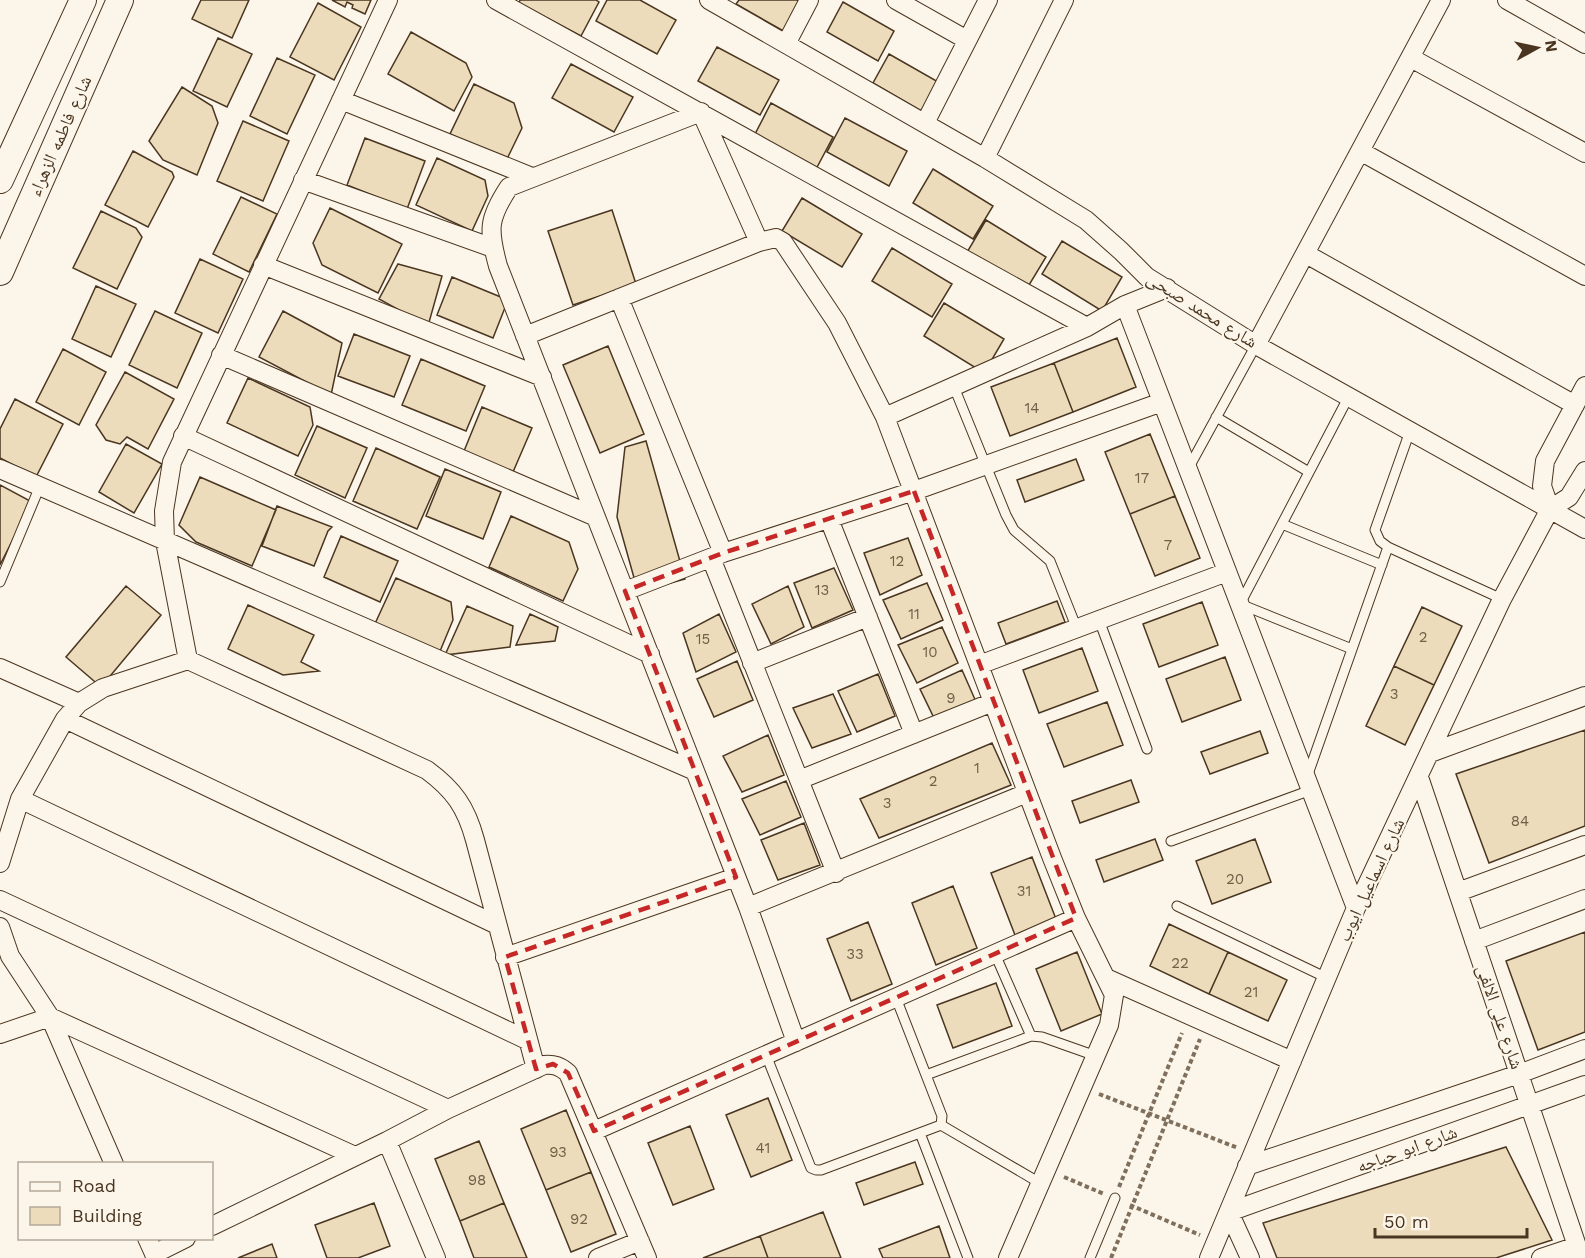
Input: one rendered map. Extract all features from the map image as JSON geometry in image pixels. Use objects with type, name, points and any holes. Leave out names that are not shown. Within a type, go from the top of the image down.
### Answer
[{"type":"street","name":"شارع فاطمه الزهراء","points":[[0,179],[83,0]]},
{"type":"street","name":"شارع فاطمه الزهراء","points":[[0,272],[120,0]]},
{"type":"street","points":[[188,660],[165,541],[164,511],[172,462],[388,0]]},
{"type":"street","points":[[496,0],[1087,327]]},
{"type":"street","name":"شارع محمد صبحى","points":[[709,0],[985,158],[1086,220],[1122,251],[1147,277],[1256,345],[1585,529]]},
{"type":"street","points":[[786,44],[809,0]]},
{"type":"street","points":[[896,0],[967,40]]},
{"type":"street","points":[[925,123],[988,0]]},
{"type":"street","points":[[985,158],[1064,0]]},
{"type":"street","points":[[1256,345],[1441,0]]},
{"type":"street","points":[[1507,0],[1585,44]]},
{"type":"street","points":[[1411,58],[1585,153]]},
{"type":"street","points":[[341,100],[532,177]]},
{"type":"street","points":[[701,112],[509,187],[495,209],[491,228],[493,248],[525,336],[748,908],[796,1042]]},
{"type":"street","points":[[701,112],[759,242]]},
{"type":"street","points":[[1360,151],[1585,276]]},
{"type":"street","points":[[303,180],[493,248]]},
{"type":"street","points":[[525,336],[759,242],[776,238],[783,242],[837,323],[885,417],[1076,918],[1114,995],[1113,1012],[1096,1056],[1008,1258]]},
{"type":"street","points":[[1306,254],[1575,405]]},
{"type":"street","points":[[263,265],[542,377]]},
{"type":"street","points":[[885,417],[1087,327],[1125,305],[1167,288]]},
{"type":"street","points":[[619,298],[717,556],[752,663],[836,873]]},
{"type":"street","points":[[1125,305],[1356,908]]},
{"type":"street","points":[[221,356],[596,518]]},
{"type":"street","points":[[1585,386],[1545,461],[1542,486],[1550,509],[1569,497],[1585,471]]},
{"type":"street","points":[[625,591],[717,556],[914,491],[1162,402]]},
{"type":"street","points":[[183,436],[650,654]]},
{"type":"street","points":[[0,469],[695,771]]},
{"type":"street","name":"شارع اسماعيل ايوب","points":[[1213,1250],[1356,908],[1503,599],[1550,509]]},
{"type":"street","points":[[829,519],[914,734]]},
{"type":"street","points":[[979,665],[1227,572]]},
{"type":"street","points":[[752,663],[868,617]]},
{"type":"street","points":[[0,864],[20,799],[65,719],[79,704],[103,688],[188,660],[427,770],[444,783],[459,800],[469,819],[536,1069]]},
{"type":"street","points":[[0,668],[79,704]]},
{"type":"street","points":[[1430,753],[1585,696]]},
{"type":"street","points":[[799,780],[993,702]]},
{"type":"street","points":[[65,719],[497,925]]},
{"type":"street","name":"شارع على الالفى","points":[[1419,777],[1579,1252]]},
{"type":"street","points":[[748,908],[1027,793]]},
{"type":"street","points":[[20,799],[527,1040]]},
{"type":"street","points":[[1458,892],[1585,845]]},
{"type":"street","points":[[506,957],[736,877]]},
{"type":"street","points":[[1474,941],[1585,899]]},
{"type":"street","points":[[0,900],[448,1109]]},
{"type":"street","points":[[594,1131],[1076,918]]},
{"type":"street","points":[[0,927],[10,956],[50,1017],[113,1162]]},
{"type":"street","points":[[1106,978],[1292,1061]]},
{"type":"street","points":[[0,1034],[50,1017],[354,1156]]},
{"type":"street","name":"شارع ابو حباجه","points":[[1250,1160],[1519,1074],[1585,1049]]},
{"type":"street","points":[[213,1226],[448,1109],[544,1065],[553,1065],[561,1067],[568,1073],[647,1258]]},
{"type":"street","name":"شارع ابو حباجه","points":[[1229,1212],[1585,1084]]},
{"type":"street","points":[[387,1141],[436,1258]]},
{"type":"street","points":[[1229,1212],[1250,1258]]},
{"type":"street","points":[[152,1250],[183,1240]]},
{"type":"street","points":[[598,1258],[639,1241]]},
{"type":"street","points":[[1541,1258],[1579,1252]]},
{"type":"lane","points":[[1187,471],[1256,345]]},
{"type":"lane","points":[[954,387],[1006,515],[1014,530],[1050,561],[1077,629]]},
{"type":"lane","points":[[1349,396],[1240,604],[1352,649]]},
{"type":"lane","points":[[1216,417],[1309,472]]},
{"type":"lane","points":[[1410,431],[1376,530],[1380,541],[1388,547],[1503,599]]},
{"type":"lane","points":[[0,582],[40,486]]},
{"type":"lane","points":[[1282,524],[1382,565]]},
{"type":"lane","points":[[1171,841],[1309,784],[1352,649],[1388,547]]},
{"type":"lane","points":[[1099,620],[1148,749]]},
{"type":"lane","points":[[1177,906],[1327,978]]},
{"type":"lane","points":[[995,954],[1031,1036]]},
{"type":"lane","points":[[896,998],[942,1116],[941,1125]]},
{"type":"lane","points":[[926,1076],[1031,1036],[1042,1037],[1096,1056]]},
{"type":"lane","points":[[766,1055],[811,1168],[821,1170],[941,1125],[1043,1176]]},
{"type":"lane","points":[[920,1132],[968,1258]]},
{"type":"lane","points":[[1090,1258],[1115,1198]]},
{"type":"path","points":[[1115,1198],[1190,1015]]},
{"type":"path","points":[[1110,1258],[1207,1023]]},
{"type":"path","points":[[1082,1087],[1167,1120],[1250,1160]]},
{"type":"path","points":[[1043,1176],[1115,1198],[1213,1250]]},
{"type":"highlighted area","points":[[914,491],[1076,918],[594,1131],[568,1073],[553,1064],[536,1069],[505,957],[736,877],[625,591],[723,553]]},
{"type":"building","points":[[201,0],[249,0],[232,38],[192,19]]},
{"type":"building","points":[[332,0],[371,0],[365,14],[352,8],[353,5],[347,2],[345,7]]},
{"type":"building","points":[[520,0],[596,0],[599,2],[581,36],[519,3]]},
{"type":"building","points":[[607,0],[640,0],[676,20],[657,54],[596,21]]},
{"type":"building","points":[[739,0],[797,0],[804,4],[787,33],[736,4]]},
{"type":"building","points":[[843,2],[894,31],[878,61],[827,32]]},
{"type":"building","points":[[318,3],[361,27],[334,80],[290,57]]},
{"type":"building","points":[[411,32],[466,63],[472,77],[454,111],[388,74]]},
{"type":"building","points":[[218,38],[252,54],[227,107],[193,91]]},
{"type":"building","points":[[717,47],[779,80],[760,115],[698,81]]},
{"type":"building","points":[[889,54],[940,83],[923,112],[873,83]]},
{"type":"building","points":[[277,58],[315,75],[287,134],[250,116]]},
{"type":"building","points":[[571,64],[633,97],[614,132],[552,98]]},
{"type":"building","points":[[474,84],[514,103],[522,128],[506,161],[450,134]]},
{"type":"building","points":[[182,87],[212,106],[218,123],[197,175],[163,160],[149,141]]},
{"type":"building","points":[[771,103],[833,137],[815,171],[753,138]]},
{"type":"building","points":[[845,118],[907,151],[889,186],[827,152]]},
{"type":"building","points":[[243,121],[289,141],[263,201],[217,181]]},
{"type":"building","points":[[365,138],[425,161],[407,209],[347,185]]},
{"type":"building","points":[[133,151],[172,172],[174,177],[148,227],[105,205]]},
{"type":"building","points":[[437,158],[485,180],[488,196],[472,231],[416,205]]},
{"type":"building","points":[[933,169],[993,206],[973,239],[913,203]]},
{"type":"building","points":[[241,197],[277,214],[249,272],[213,254]]},
{"type":"building","points":[[802,198],[862,234],[842,267],[782,231]]},
{"type":"building","points":[[330,208],[402,244],[378,293],[322,265],[313,243]]},
{"type":"building","points":[[612,210],[636,284],[573,305],[548,231]]},
{"type":"building","points":[[101,211],[136,228],[142,237],[117,289],[73,268]]},
{"type":"building","points":[[986,220],[1046,257],[1026,290],[966,254]]},
{"type":"building","points":[[1062,241],[1122,277],[1102,311],[1042,274]]},
{"type":"building","points":[[892,248],[952,284],[932,317],[872,281]]},
{"type":"building","points":[[200,259],[243,279],[218,333],[175,313]]},
{"type":"building","points":[[398,264],[442,276],[428,326],[379,299]]},
{"type":"building","points":[[452,277],[508,300],[493,338],[437,315]]},
{"type":"building","points":[[96,286],[136,304],[111,357],[72,339]]},
{"type":"building","points":[[944,303],[1004,339],[984,373],[924,336]]},
{"type":"building","points":[[155,311],[202,333],[177,388],[129,365]]},
{"type":"building","points":[[283,311],[342,343],[331,395],[259,357]]},
{"type":"building","points":[[354,334],[410,356],[394,397],[338,376]]},
{"type":"building","points":[[1117,338],[1136,387],[1073,412],[1054,363]]},
{"type":"building","points":[[608,346],[644,434],[600,453],[563,365]]},
{"type":"building","points":[[63,349],[106,372],[79,425],[36,402]]},
{"type":"building","points":[[421,359],[485,386],[466,431],[402,405]]},
{"type":"building","points":[[1054,363],[1073,412],[1010,436],[991,387]]},
{"type":"building","points":[[125,372],[174,399],[148,449],[127,437],[120,444],[106,440],[96,425]]},
{"type":"building","points":[[248,378],[310,407],[313,425],[298,456],[227,423]]},
{"type":"building","points":[[15,399],[63,424],[36,477],[0,458],[0,429]]},
{"type":"building","points":[[482,407],[532,428],[513,472],[464,451]]},
{"type":"building","points":[[317,426],[367,448],[345,498],[295,475]]},
{"type":"building","points":[[1150,434],[1175,496],[1130,514],[1105,452]]},
{"type":"building","points":[[646,441],[685,579],[638,592],[617,517],[625,447]]},
{"type":"building","points":[[126,444],[162,464],[134,513],[99,492]]},
{"type":"building","points":[[376,448],[440,477],[417,529],[353,501]]},
{"type":"building","points":[[1076,459],[1084,480],[1025,502],[1017,480]]},
{"type":"building","points":[[445,469],[501,492],[483,539],[426,516]]},
{"type":"building","points":[[200,477],[276,510],[252,566],[196,542],[179,525]]},
{"type":"building","points":[[0,485],[32,502],[0,565]]},
{"type":"building","points":[[1175,496],[1200,558],[1155,576],[1130,514]]},
{"type":"building","points":[[277,506],[332,527],[328,531],[314,566],[262,546]]},
{"type":"building","points":[[511,516],[569,542],[578,569],[563,601],[489,567]]},
{"type":"building","points":[[341,536],[398,561],[380,602],[324,577]]},
{"type":"building","points":[[908,538],[922,575],[880,595],[864,553]]},
{"type":"building","points":[[834,568],[853,610],[812,628],[794,583]]},
{"type":"building","points":[[396,578],[451,602],[453,620],[438,656],[373,628]]},
{"type":"building","points":[[927,583],[943,620],[901,639],[883,600]]},
{"type":"building","points":[[126,586],[161,615],[101,687],[66,657]]},
{"type":"building","points":[[788,586],[804,627],[771,644],[752,604]]},
{"type":"building","points":[[1057,601],[1065,622],[1006,644],[998,623]]},
{"type":"building","points":[[1202,602],[1218,645],[1159,667],[1143,624]]},
{"type":"building","points":[[248,605],[314,635],[301,662],[319,671],[283,675],[228,649]]},
{"type":"building","points":[[467,606],[513,626],[510,647],[445,655]]},
{"type":"building","points":[[1422,607],[1462,626],[1434,685],[1394,666]]},
{"type":"building","points":[[530,614],[558,627],[555,641],[516,645]]},
{"type":"building","points":[[719,614],[736,652],[696,672],[683,633]]},
{"type":"building","points":[[942,627],[958,663],[917,683],[898,645]]},
{"type":"building","points":[[1082,648],[1098,691],[1039,713],[1023,670]]},
{"type":"building","points":[[1225,657],[1241,700],[1182,722],[1166,679]]},
{"type":"building","points":[[737,661],[753,700],[714,717],[697,679]]},
{"type":"building","points":[[1394,666],[1434,685],[1405,745],[1366,726]]},
{"type":"building","points":[[962,670],[977,704],[935,720],[920,689]]},
{"type":"building","points":[[878,674],[895,716],[857,732],[838,691]]},
{"type":"building","points":[[833,694],[851,734],[812,748],[793,708]]},
{"type":"building","points":[[1107,702],[1123,745],[1064,767],[1047,724]]},
{"type":"building","points":[[1585,730],[1585,826],[1489,863],[1456,774]]},
{"type":"building","points":[[1260,731],[1268,753],[1210,774],[1201,752]]},
{"type":"building","points":[[768,735],[784,775],[742,792],[723,756]]},
{"type":"building","points":[[992,743],[1011,785],[879,838],[860,799]]},
{"type":"building","points":[[1131,780],[1139,802],[1080,823],[1072,801]]},
{"type":"building","points":[[786,781],[801,817],[760,835],[742,799]]},
{"type":"building","points":[[804,823],[820,865],[778,880],[761,840]]},
{"type":"building","points":[[1155,839],[1163,860],[1104,882],[1096,860]]},
{"type":"building","points":[[1255,839],[1271,882],[1212,904],[1196,861]]},
{"type":"building","points":[[1032,857],[1056,919],[1015,935],[991,873]]},
{"type":"building","points":[[953,886],[977,948],[936,965],[912,903]]},
{"type":"building","points":[[868,922],[892,984],[851,1001],[827,939]]},
{"type":"building","points":[[1169,924],[1228,952],[1209,994],[1150,966]]},
{"type":"building","points":[[1585,932],[1585,1032],[1538,1050],[1506,961]]},
{"type":"building","points":[[1077,952],[1102,1014],[1061,1031],[1036,969]]},
{"type":"building","points":[[1228,952],[1287,980],[1268,1021],[1209,994]]},
{"type":"building","points":[[996,983],[1012,1026],[953,1048],[937,1005]]},
{"type":"building","points":[[768,1098],[792,1160],[751,1177],[726,1115]]},
{"type":"building","points":[[566,1110],[591,1172],[546,1190],[521,1129]]},
{"type":"building","points":[[690,1126],[714,1189],[673,1205],[648,1143]]},
{"type":"building","points":[[479,1141],[504,1203],[460,1221],[435,1159]]},
{"type":"building","points":[[1506,1147],[1552,1240],[1496,1258],[1277,1258],[1263,1223]]},
{"type":"building","points":[[915,1162],[923,1184],[864,1205],[856,1183]]},
{"type":"building","points":[[591,1172],[616,1234],[571,1252],[546,1190]]},
{"type":"building","points":[[374,1203],[390,1246],[358,1258],[327,1258],[315,1225]]},
{"type":"building","points":[[504,1203],[527,1258],[474,1258],[460,1221]]},
{"type":"building","points":[[823,1212],[841,1258],[768,1258],[760,1236]]},
{"type":"building","points":[[939,1226],[950,1258],[883,1258],[879,1249]]},
{"type":"building","points":[[760,1236],[768,1258],[703,1258]]},
{"type":"building","points":[[272,1244],[277,1258],[238,1258]]}]
